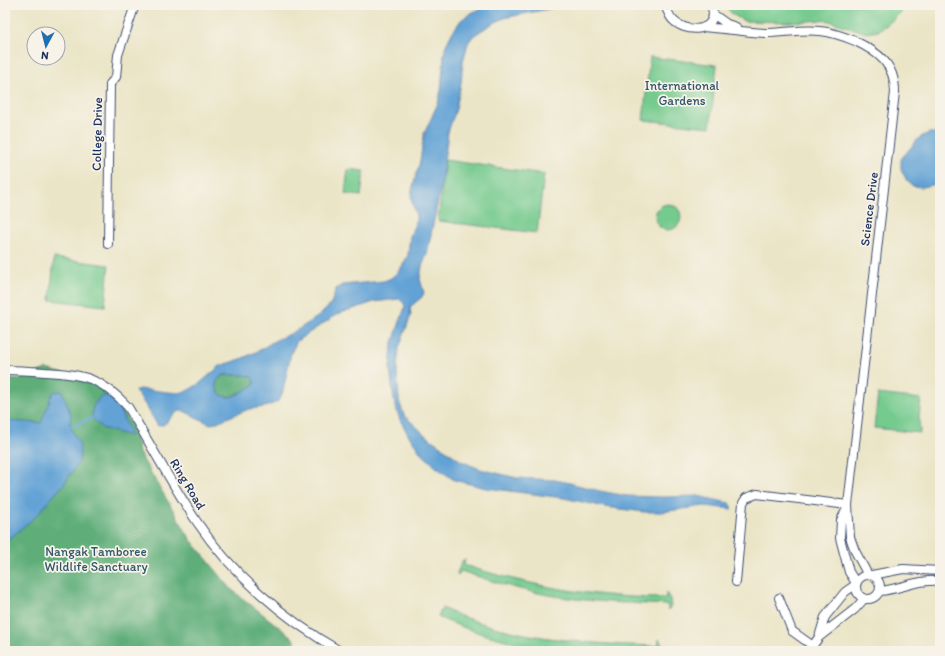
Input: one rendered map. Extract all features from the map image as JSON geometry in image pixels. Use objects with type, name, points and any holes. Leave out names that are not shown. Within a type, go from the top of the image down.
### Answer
[{"type":"street","name":"College Drive","points":[[108,244],[110,84],[116,77],[118,55],[135,5]]},
{"type":"street","name":"Science Drive","points":[[669,5],[667,10],[673,21],[680,26],[693,29],[704,27],[750,32],[805,30],[836,34],[862,44],[877,53],[889,67],[894,80],[895,92],[848,505],[850,537],[855,551],[870,575]]},
{"type":"street","points":[[704,27],[712,20],[713,14],[711,5]]},
{"type":"street","name":"Science Drive","points":[[713,14],[727,24],[750,32]]},
{"type":"street","name":"Ring Road","points":[[5,370],[71,374],[92,379],[109,389],[128,408],[197,522],[233,567],[253,587],[285,614],[340,651]]},
{"type":"street","points":[[736,582],[743,503],[746,498],[757,494],[848,505]]},
{"type":"street","name":"Science Drive","points":[[848,505],[841,520],[840,538],[849,572],[856,584]]},
{"type":"street","points":[[840,538],[850,537]]},
{"type":"street","points":[[819,637],[825,617],[845,592],[856,584],[862,576],[903,569],[940,571]]},
{"type":"street","points":[[870,575],[879,581],[880,591]]},
{"type":"street","points":[[856,584],[856,592],[864,599],[870,599],[874,598],[880,591],[907,584],[940,581]]},
{"type":"street","points":[[779,598],[792,631],[811,648],[819,637],[855,609],[864,599]]},
{"type":"green space","points":[[725,5],[905,5],[900,13],[888,24],[878,31],[867,33],[826,20],[789,22],[744,21],[732,14]]},
{"type":"green space","name":"International Gardens","points":[[650,57],[717,65],[710,127],[643,120]]},
{"type":"green space","points":[[445,160],[544,174],[537,233],[438,221]]},
{"type":"green space","points":[[348,169],[364,171],[361,196],[345,194]]},
{"type":"green space","points":[[668,204],[677,208],[681,217],[677,226],[668,230],[659,226],[655,217],[659,208]]},
{"type":"green space","points":[[54,258],[109,265],[105,306],[50,300]]},
{"type":"green space","name":"Nangak Tamboree Wildlife Sanctuary","points":[[46,369],[99,383],[119,404],[134,429],[139,453],[191,540],[232,590],[293,638],[297,651],[5,651],[5,380],[21,379]]},
{"type":"green space","points":[[224,375],[245,375],[252,377],[255,382],[254,385],[228,397],[218,392],[216,385],[217,381]]},
{"type":"green space","points":[[878,394],[921,399],[919,417],[920,433],[874,428]]},
{"type":"green space","points":[[465,559],[464,565],[538,585],[615,596],[666,598],[666,593],[670,599],[671,607],[668,610],[668,605],[605,602],[558,597],[512,587],[461,571],[458,576],[457,573],[462,561]]},
{"type":"green space","points":[[442,608],[494,627],[548,638],[603,644],[658,646],[659,639],[662,644],[662,651],[579,651],[544,648],[489,636],[454,624],[438,617]]},
{"type":"water","points":[[489,5],[567,5],[504,18],[473,36],[468,43],[463,61],[456,109],[448,132],[440,191],[427,254],[422,266],[420,279],[424,293],[422,297],[410,307],[411,315],[399,348],[397,370],[399,401],[404,415],[425,435],[461,461],[480,469],[517,478],[555,480],[627,496],[698,496],[729,503],[731,504],[732,509],[704,506],[661,512],[644,512],[605,507],[564,498],[486,488],[454,480],[436,467],[420,452],[400,420],[394,401],[390,369],[392,345],[405,307],[404,303],[399,299],[374,302],[338,314],[297,341],[291,353],[281,397],[277,402],[265,407],[249,409],[212,424],[184,411],[180,411],[165,424],[158,426],[135,391],[139,389],[178,393],[187,391],[199,384],[220,366],[258,351],[319,316],[331,304],[336,289],[342,285],[384,281],[391,278],[398,272],[408,255],[410,236],[416,221],[416,215],[411,198],[412,190],[420,161],[424,134],[438,103],[446,45],[461,20],[471,13]],"holes":[[[224,375],[245,375],[252,377],[255,383],[254,385],[230,397],[224,396],[218,392],[216,385],[217,381]]]},
{"type":"water","points":[[929,133],[940,133],[940,179],[937,184],[922,187],[913,186],[907,181],[901,169],[901,159],[919,138]]},
{"type":"water","points":[[62,391],[71,415],[70,427],[80,445],[79,462],[63,485],[37,515],[5,541],[5,421],[41,423],[53,392]]},
{"type":"water","points":[[101,396],[113,396],[129,430],[130,436],[102,428],[92,418],[93,406]]},
{"type":"waterway","points":[[70,427],[92,418]]}]
